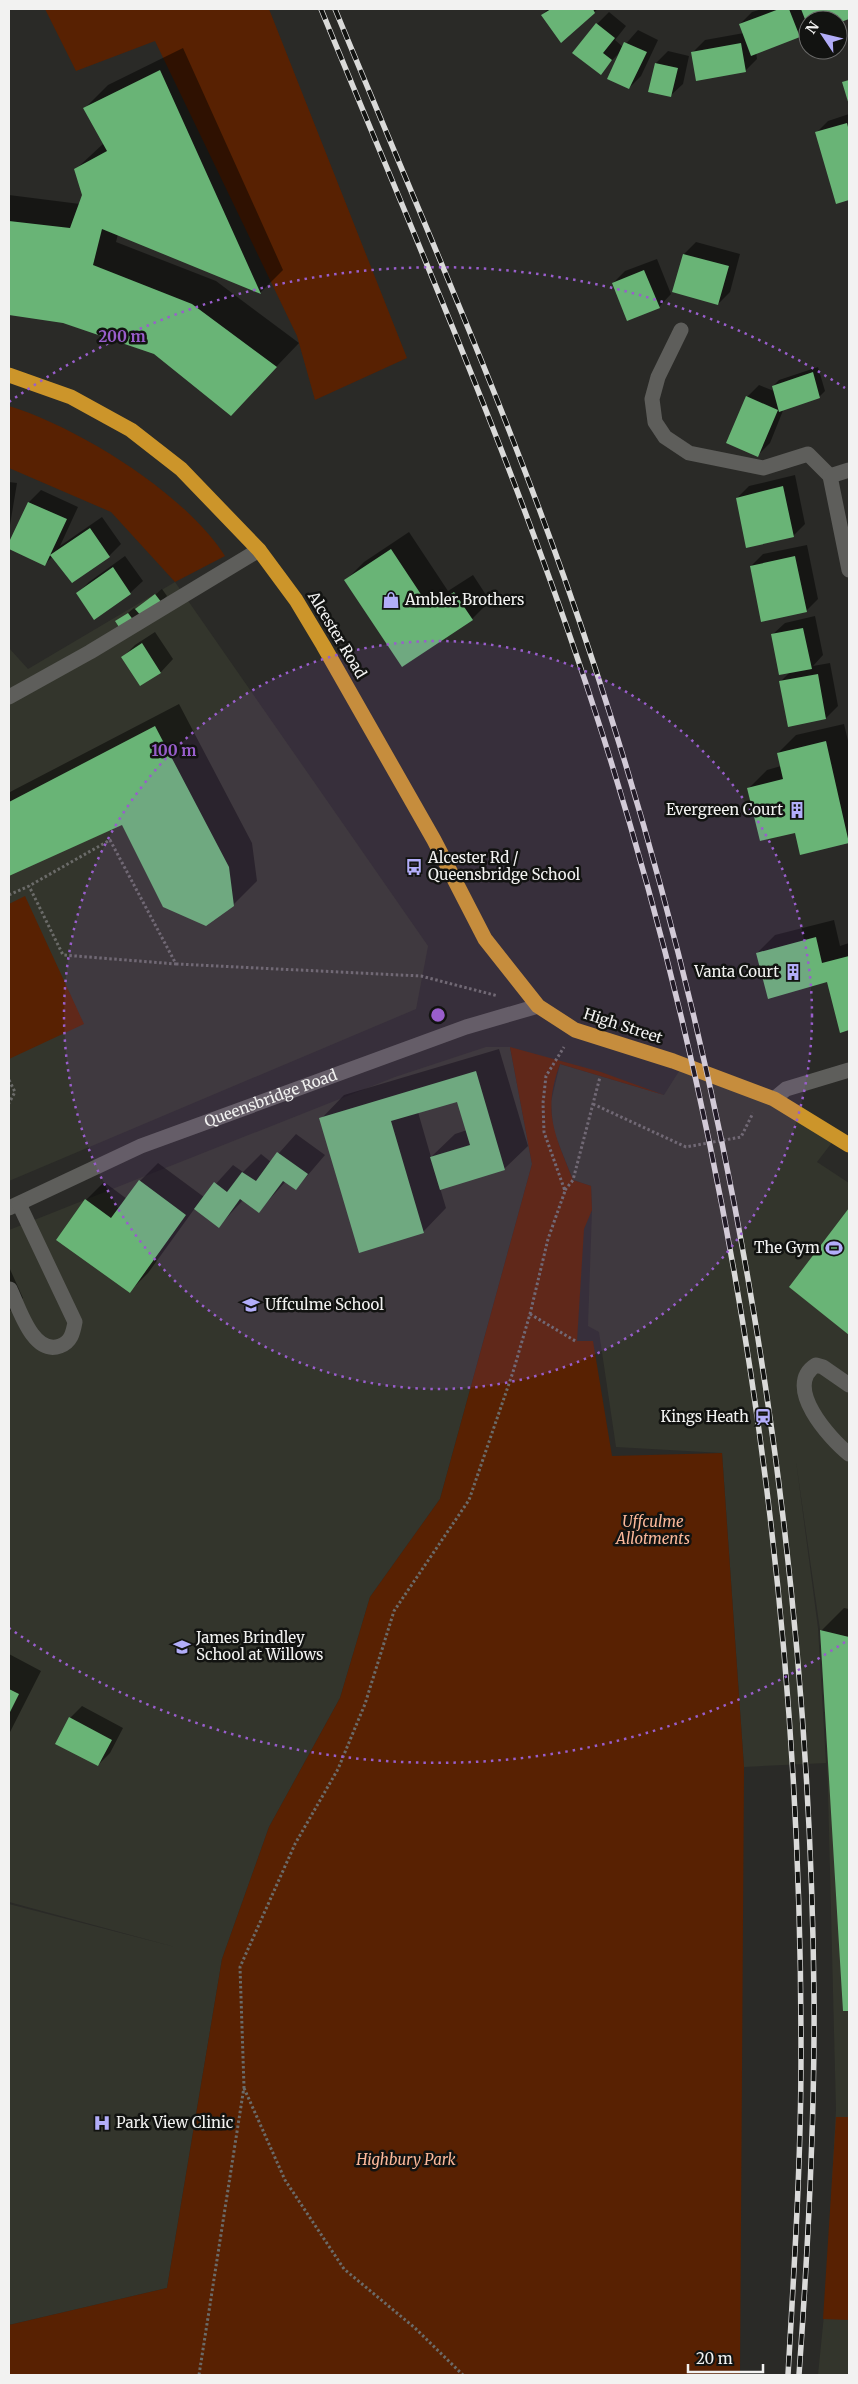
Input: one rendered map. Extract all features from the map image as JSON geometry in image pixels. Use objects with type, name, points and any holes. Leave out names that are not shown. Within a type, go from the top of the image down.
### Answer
[{"type":"highway","name":"Alcester Road","points":[[9,375],[71,397],[131,430],[181,469],[259,550],[296,600],[379,741],[434,840],[485,939],[538,1006]]},
{"type":"highway","name":"High Street","points":[[538,1006],[575,1030],[673,1061],[762,1094]]},
{"type":"highway","points":[[762,1094],[849,1145]]},
{"type":"street","points":[[681,330],[658,378],[652,400],[654,422],[665,437],[689,453],[763,468],[808,454],[830,476],[849,570]]},
{"type":"street","points":[[830,476],[849,470]]},
{"type":"street","points":[[9,697],[90,652],[259,550]]},
{"type":"street","name":"Queensbridge Road","points":[[14,1206],[141,1146],[466,1027],[538,1006]]},
{"type":"street","points":[[762,1094],[786,1090],[849,1070]]},
{"type":"street","points":[[10,1290],[32,1337],[41,1345],[54,1348],[67,1344],[73,1333],[75,1322],[14,1206]]},
{"type":"street","points":[[849,1385],[823,1367],[816,1365],[806,1374],[804,1393],[826,1433],[849,1454]]},
{"type":"path","points":[[9,895],[30,886],[110,840],[176,964]]},
{"type":"path","points":[[30,886],[63,955],[176,964],[421,976],[502,997]]},
{"type":"path","points":[[565,1191],[544,1132],[543,1103],[546,1076],[575,1030]]},
{"type":"path","points":[[199,2375],[244,2087],[240,1966],[295,1844],[338,1769],[365,1704],[394,1611],[468,1500],[530,1314],[548,1239],[565,1191],[573,1180],[600,1077]]},
{"type":"path","points":[[9,1080],[15,1092],[9,1103]]},
{"type":"path","points":[[593,1104],[686,1147],[741,1137],[762,1094]]},
{"type":"path","points":[[530,1314],[577,1342]]},
{"type":"path","points":[[244,2087],[285,2180],[344,2269],[414,2328],[463,2375]]},
{"type":"shaded area","points":[[175,582],[428,946],[416,1009],[9,1181],[9,648],[28,669]]},
{"type":"shaded area","points":[[486,1047],[510,1047],[532,1164],[440,1499],[370,1597],[340,1698],[269,1827],[222,1959],[167,2288],[9,2325],[9,1904],[175,1947],[9,1902],[9,1230],[395,1077]]},
{"type":"shaded area","points":[[560,1064],[664,1095],[683,1065],[837,1136],[817,1162],[849,1183],[849,2375],[818,2375],[825,2305],[836,2110],[827,1752],[820,1630],[796,1461],[818,1628],[826,1763],[744,1767],[722,1453],[616,1447],[599,1332],[588,1326],[592,1210],[591,1186],[573,1180],[553,1130],[551,1102]]},
{"type":"green space","points":[[45,9],[269,9],[407,358],[315,400],[297,336],[155,41],[76,71]]},
{"type":"green space","points":[[9,406],[66,430],[97,446],[128,466],[185,509],[225,556],[175,582],[111,512],[9,468]]},
{"type":"green space","points":[[25,896],[84,1024],[9,1059],[9,904]]},
{"type":"green space","name":"Highbury Park","points":[[510,1047],[601,1072],[664,1095],[560,1064],[552,1096],[551,1110],[556,1136],[573,1180],[591,1186],[592,1210],[584,1229],[577,1341],[593,1341],[612,1456],[722,1453],[744,1767],[740,2375],[9,2375],[9,2325],[167,2288],[222,1959],[269,1827],[340,1698],[370,1597],[440,1499],[532,1164]]},
{"type":"green space","points":[[836,2117],[849,2117],[849,2320],[823,2319]]},
{"type":"building","points":[[551,9],[593,9],[595,13],[561,43],[541,15]]},
{"type":"building","points":[[779,9],[789,9],[798,32],[798,38],[751,56],[739,24]]},
{"type":"building","points":[[849,9],[849,19],[848,10],[801,10]]},
{"type":"building","points":[[596,23],[615,38],[603,53],[612,60],[601,75],[572,53]]},
{"type":"building","points":[[624,42],[647,52],[629,89],[607,79]]},
{"type":"building","points":[[741,43],[746,72],[696,81],[691,52]]},
{"type":"building","points":[[655,63],[678,68],[671,97],[648,92]]},
{"type":"building","points":[[160,70],[261,294],[102,229],[93,265],[192,304],[277,367],[231,416],[154,354],[63,323],[9,315],[9,221],[70,228],[82,195],[74,169],[107,151],[83,108]]},
{"type":"building","points":[[849,80],[849,105],[842,82]]},
{"type":"building","points":[[847,123],[849,131],[849,200],[836,204],[815,132]]},
{"type":"building","points":[[683,254],[729,266],[718,305],[672,292]]},
{"type":"building","points":[[644,270],[660,308],[627,321],[612,283]]},
{"type":"building","points":[[813,372],[820,398],[779,412],[772,386]]},
{"type":"building","points":[[746,396],[778,410],[758,457],[726,443]]},
{"type":"building","points":[[783,486],[794,537],[746,548],[736,498]]},
{"type":"building","points":[[28,502],[67,519],[45,566],[9,549],[9,542]]},
{"type":"building","points":[[90,528],[110,557],[72,583],[50,555]]},
{"type":"building","name":"Ambler Brothers","points":[[391,549],[430,608],[454,592],[473,620],[402,667],[344,580]]},
{"type":"building","points":[[795,556],[807,612],[761,622],[750,566]]},
{"type":"building","points":[[113,567],[131,594],[94,620],[76,593]]},
{"type":"building","points":[[155,594],[162,603],[142,617],[135,609]]},
{"type":"building","points":[[128,613],[134,621],[121,630],[115,621]]},
{"type":"building","points":[[803,628],[812,669],[779,675],[771,634]]},
{"type":"building","points":[[142,643],[161,673],[140,686],[121,657]]},
{"type":"building","points":[[818,674],[826,719],[788,727],[779,681]]},
{"type":"building","points":[[155,726],[229,867],[234,906],[206,926],[163,907],[122,825],[9,876],[9,802]]},
{"type":"building","name":"Evergreen Court","points":[[826,741],[849,843],[800,855],[795,833],[760,841],[747,788],[783,779],[777,753]]},
{"type":"building","name":"Vanta Court","points":[[816,937],[822,963],[849,956],[849,1030],[840,1033],[827,982],[768,999],[756,953]]},
{"type":"building","points":[[476,1071],[505,1170],[440,1190],[430,1157],[470,1145],[457,1102],[391,1121],[424,1233],[359,1253],[319,1118]]},
{"type":"building","points":[[277,1152],[308,1174],[296,1190],[283,1181],[259,1213],[240,1199],[219,1228],[194,1209],[214,1182],[227,1192],[242,1172],[256,1181]]},
{"type":"building","points":[[139,1180],[186,1215],[130,1293],[56,1240],[85,1199],[111,1218]]},
{"type":"building","name":"The Gym","points":[[849,1208],[849,1335],[789,1287]]},
{"type":"building","points":[[820,1630],[849,1637],[849,2011],[843,2011]]},
{"type":"building","points":[[9,1689],[19,1694],[9,1714]]},
{"type":"building","points":[[69,1717],[112,1740],[98,1766],[55,1744]]},
{"type":"railway","points":[[321,9],[464,355],[531,529],[593,705],[643,869],[686,1035],[721,1203],[751,1372],[773,1543],[789,1714],[798,1885],[801,2097],[788,2375]]},
{"type":"railway","points":[[335,9],[453,292],[538,505],[621,749],[670,922],[713,1098],[748,1276],[775,1455],[795,1635],[808,1815],[814,1996],[813,2091],[808,2233],[799,2375]]},
{"type":"place","name":"Ambler Brothers","points":[[391,600]]},
{"type":"place","name":"Evergreen Court","points":[[797,810]]},
{"type":"place","name":"Alcester Rd / Queensbridge School","points":[[414,867]]},
{"type":"place","name":"Vanta Court","points":[[793,972]]},
{"type":"place","name":"The Gym","points":[[834,1248]]},
{"type":"place","name":"Uffculme School","points":[[251,1305]]},
{"type":"place","name":"Kings Heath","points":[[763,1417]]},
{"type":"place","name":"James Brindley School at Willows","points":[[182,1647]]},
{"type":"place","name":"Park View Clinic","points":[[102,2123]]},
{"type":"park label","name":"Uffculme Allotments","points":[[653,1530]]}]
